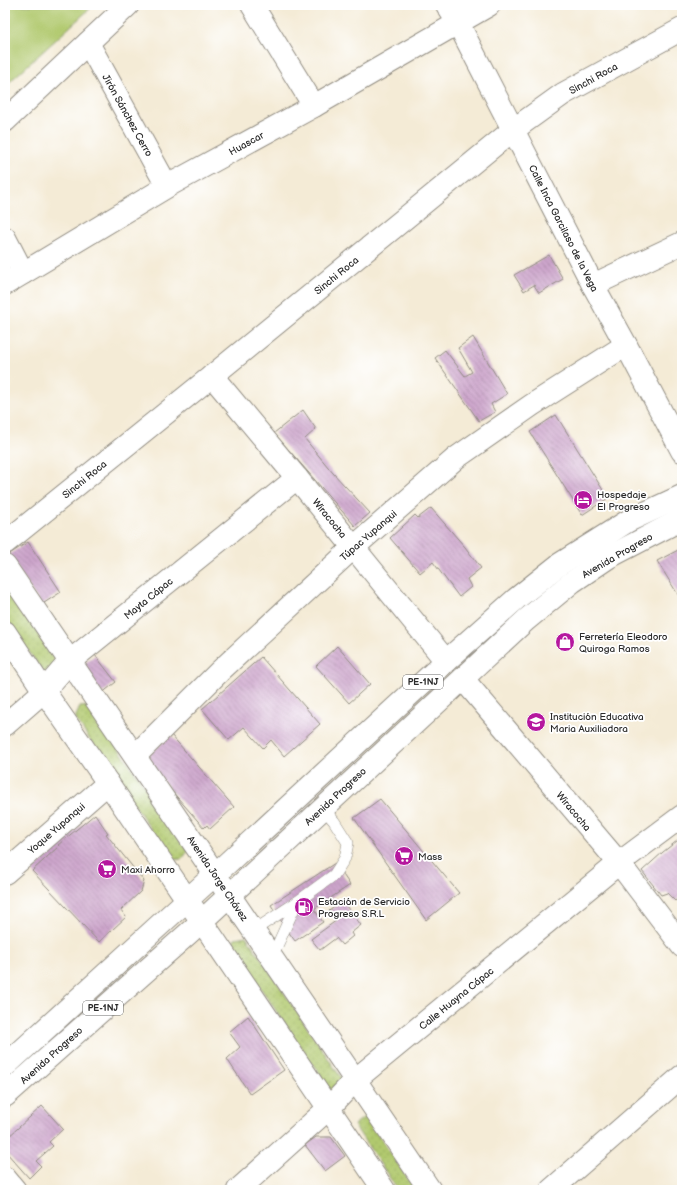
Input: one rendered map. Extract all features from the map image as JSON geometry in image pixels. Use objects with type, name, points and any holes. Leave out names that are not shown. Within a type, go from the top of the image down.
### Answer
[{"type":"street","points":[[5,121],[128,5]]},
{"type":"street","points":[[252,5],[314,106]]},
{"type":"street","name":"Calle Inca Garcilaso de la Vega","points":[[447,5],[458,23],[593,285],[682,450]]},
{"type":"street","name":"Huascar","points":[[5,284],[167,186],[314,106],[489,5]]},
{"type":"street","name":"Sinchi Roca","points":[[5,543],[513,130],[563,94],[682,29]]},
{"type":"street","name":"Jirón Sánchez Cerro","points":[[88,43],[167,186]]},
{"type":"street","points":[[5,238],[24,273]]},
{"type":"street","points":[[593,285],[682,243]]},
{"type":"street","name":"Túpac Yupanqui","points":[[135,756],[220,671],[354,547],[456,458],[532,405],[626,345]]},
{"type":"street","name":"Wiracocha","points":[[212,376],[354,547],[446,661]]},
{"type":"street","name":"Mayta Cápac","points":[[5,725],[44,692],[70,662],[297,478]]},
{"type":"street","name":"PE-1NJ","points":[[5,1066],[446,661],[516,599],[560,564],[628,521],[682,496]]},
{"type":"street","name":"Avenida Progreso","points":[[5,1096],[201,921],[526,620],[572,582],[609,557],[682,519]]},
{"type":"street","name":"Avenida Jorge Chávez","points":[[5,566],[430,1190]]},
{"type":"street","points":[[5,632],[44,692],[108,783],[384,1190]]},
{"type":"street","name":"Wiracocha","points":[[463,679],[619,863],[682,946]]},
{"type":"street","name":"Yoque Yupanqui","points":[[5,873],[108,783]]},
{"type":"street","name":"Calle Huayna Cápac","points":[[238,1190],[329,1108],[355,1080],[619,863],[682,816]]},
{"type":"street","points":[[551,1190],[682,1076]]},
{"type":"street","points":[[5,1178],[15,1190]]},
{"type":"lane","points":[[254,931],[297,902],[334,874],[345,858],[348,843],[334,821],[322,808]]},
{"type":"lane","points":[[272,957],[297,902]]},
{"type":"green space","points":[[5,5],[94,5],[5,86]]},
{"type":"green space","points":[[5,584],[57,662],[45,675],[5,617]]},
{"type":"green space","points":[[90,706],[188,851],[182,859],[172,860],[75,718],[80,707]]},
{"type":"green space","points":[[246,936],[346,1085],[333,1094],[231,945],[235,938]]},
{"type":"green space","points":[[366,1116],[415,1190],[398,1190],[354,1125]]},
{"type":"building","points":[[549,255],[563,279],[539,293],[534,285],[524,291],[514,275]]},
{"type":"building","points":[[473,337],[507,394],[491,404],[495,412],[479,421],[435,358],[445,350],[465,376],[472,372],[458,348]]},
{"type":"building","points":[[303,410],[316,429],[305,439],[333,473],[370,513],[355,526],[274,433]]},
{"type":"building","points":[[556,415],[608,498],[582,515],[530,432]]},
{"type":"building","points":[[431,508],[481,568],[467,579],[471,587],[459,597],[433,562],[420,573],[390,538],[415,515],[418,518]]},
{"type":"building","points":[[28,542],[61,592],[41,605],[8,555]]},
{"type":"building","points":[[682,548],[682,601],[657,561]]},
{"type":"building","points":[[337,646],[370,684],[349,703],[316,666]]},
{"type":"building","points":[[95,655],[116,682],[101,694],[84,664]]},
{"type":"building","points":[[261,657],[320,724],[284,756],[271,740],[263,748],[244,727],[229,740],[202,709]]},
{"type":"building","points":[[171,735],[234,807],[210,829],[207,825],[204,828],[144,759]]},
{"type":"building","name":"Mass","points":[[380,799],[459,893],[426,920],[354,818]]},
{"type":"building","points":[[95,814],[108,833],[106,834],[144,881],[141,891],[121,910],[126,917],[99,942],[32,871],[59,846],[58,845]]},
{"type":"building","points":[[682,837],[682,895],[675,901],[667,893],[661,895],[642,871]]},
{"type":"building","points":[[335,863],[350,885],[314,909],[323,922],[295,941],[271,905]]},
{"type":"building","points":[[342,901],[361,925],[351,933],[353,936],[342,945],[336,938],[320,950],[311,939],[337,920],[329,911]]},
{"type":"building","points":[[248,1016],[284,1070],[250,1094],[227,1059],[240,1047],[229,1032]]},
{"type":"building","points":[[42,1106],[63,1129],[49,1142],[53,1146],[36,1161],[41,1166],[29,1178],[6,1152],[6,1139]]},
{"type":"building","points":[[316,1137],[331,1137],[345,1156],[325,1171],[305,1145]]},
{"type":"place","name":"Hospedaje El Progreso","points":[[583,500]]},
{"type":"place","name":"Ferretería Eleodoro Quiroga Ramos","points":[[565,642]]},
{"type":"place","name":"Institución Educativa Maria Auxiliadora","points":[[536,722]]},
{"type":"place","name":"Mass","points":[[404,856]]},
{"type":"place","name":"Maxi Ahorro","points":[[107,869]]},
{"type":"place","name":"Estación de Servicio Progreso S.R.L","points":[[304,907]]}]
